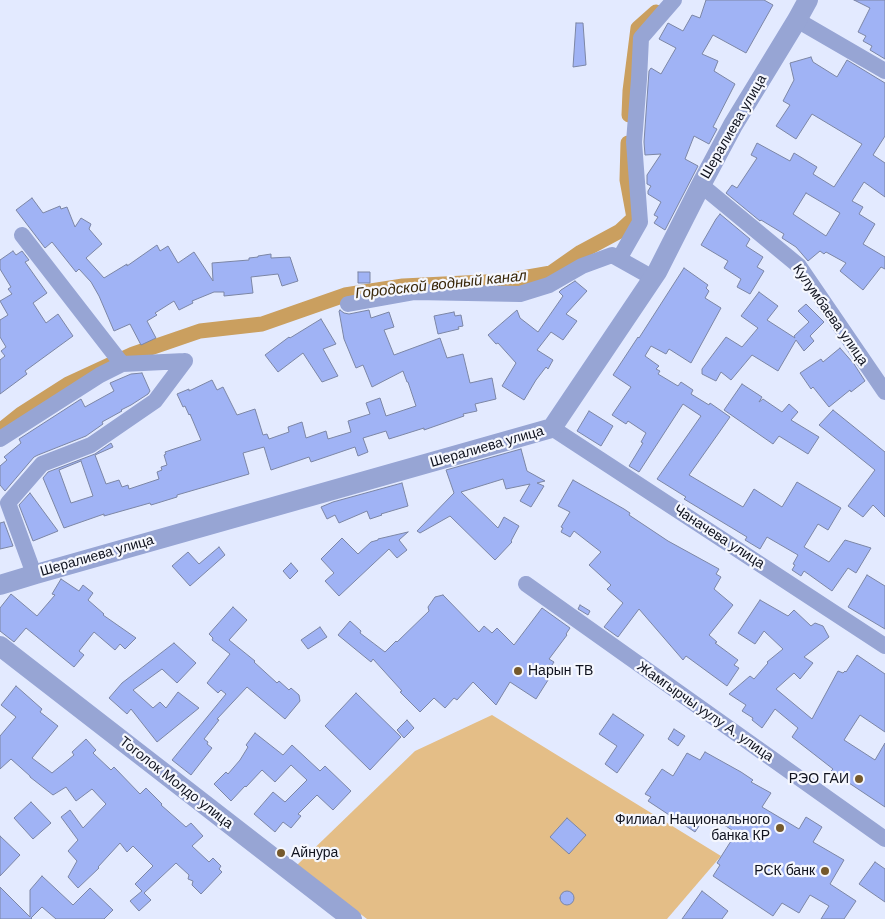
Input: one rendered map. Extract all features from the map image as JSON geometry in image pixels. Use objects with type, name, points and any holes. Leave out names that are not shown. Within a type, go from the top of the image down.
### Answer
[{"type":"street","points":[[619,259],[640,222],[634,142],[641,38],[674,0]]},
{"type":"street","name":"Шералиева улица","points":[[0,585],[552,428],[657,272],[733,125],[808,0]]},
{"type":"street","points":[[797,20],[885,71]]},
{"type":"street","name":"Кулумбаева улица","points":[[701,184],[799,266],[885,392]]},
{"type":"street","points":[[22,235],[122,364]]},
{"type":"street","points":[[348,304],[415,292],[520,294],[549,285],[582,266],[612,255],[653,278]]},
{"type":"street","points":[[0,439],[100,375],[122,364],[185,361],[155,400],[91,446],[42,464],[8,503],[34,574]]},
{"type":"street","name":"Чаначева улица","points":[[552,428],[885,646]]},
{"type":"street","name":"Жамгырчы уулу А. улица","points":[[526,584],[885,839]]},
{"type":"street","name":"Тоголок Молдо улица","points":[[0,646],[352,919]]},
{"type":"shaded area","points":[[492,715],[721,856],[667,919],[367,919],[297,865],[415,751]]},
{"type":"building","points":[[706,0],[764,0],[773,5],[746,53],[713,35],[702,54],[718,61],[714,71],[735,84],[713,127],[717,129],[709,144],[694,136],[685,159],[698,166],[665,230],[654,223],[658,217],[654,215],[661,202],[648,194],[651,186],[647,184],[647,175],[661,154],[645,155],[644,142],[649,71],[651,68],[661,74],[676,48],[659,39],[668,23],[683,31],[692,15],[700,18]]},
{"type":"building","points":[[854,0],[885,0],[885,59],[870,50],[872,46],[863,41],[866,36],[858,32],[870,8]]},
{"type":"building","points":[[576,23],[583,23],[586,65],[573,67]]},
{"type":"building","points":[[811,57],[813,62],[837,77],[847,60],[885,83],[885,136],[873,155],[885,163],[885,197],[864,182],[852,201],[863,207],[859,214],[875,224],[863,244],[885,257],[885,269],[881,267],[863,290],[840,271],[846,263],[826,252],[824,254],[820,251],[808,261],[796,247],[782,238],[784,234],[760,221],[726,193],[732,185],[737,188],[757,158],[751,155],[757,143],[790,161],[794,153],[817,167],[813,174],[834,187],[862,144],[812,114],[796,139],[776,126],[790,105],[783,101],[794,80],[790,63]],"holes":[[[806,193],[840,213],[826,236],[793,214]]]},
{"type":"building","points":[[32,198],[43,213],[60,206],[61,209],[67,207],[75,227],[81,218],[91,224],[89,229],[102,244],[86,258],[104,278],[127,264],[127,266],[157,245],[160,251],[168,246],[178,263],[194,252],[213,281],[212,263],[249,260],[249,258],[271,254],[271,258],[290,257],[298,281],[282,286],[278,274],[251,277],[253,293],[224,296],[224,292],[214,292],[192,301],[193,303],[179,310],[174,301],[155,313],[157,315],[147,321],[156,338],[141,345],[130,324],[114,331],[91,282],[79,269],[76,272],[52,242],[45,248],[16,210]]},
{"type":"building","points":[[720,214],[750,239],[746,246],[763,257],[757,267],[764,271],[750,294],[737,287],[741,279],[724,268],[728,261],[701,245]]},
{"type":"building","points":[[13,251],[16,255],[22,251],[29,260],[25,262],[47,293],[33,303],[46,323],[58,314],[73,336],[25,371],[27,374],[0,394],[0,360],[5,356],[1,351],[6,347],[0,337],[0,320],[8,315],[0,301],[12,294],[8,289],[11,287],[0,269],[0,260]]},
{"type":"building","points":[[684,268],[708,285],[706,288],[709,291],[705,298],[721,308],[691,363],[669,349],[666,354],[651,346],[645,356],[659,366],[656,369],[660,371],[658,374],[678,386],[681,382],[693,390],[691,394],[709,405],[710,403],[730,417],[689,475],[743,507],[754,489],[782,507],[797,482],[841,508],[828,530],[818,524],[804,547],[829,562],[845,540],[871,548],[856,573],[848,568],[832,591],[804,571],[801,576],[792,570],[798,555],[767,537],[760,549],[745,540],[747,537],[684,499],[686,497],[657,479],[701,416],[683,404],[639,472],[629,466],[643,443],[641,442],[646,433],[628,421],[626,424],[612,415],[631,387],[613,375]]},
{"type":"building","points":[[358,272],[370,272],[370,283],[358,283]]},
{"type":"building","points":[[575,281],[587,291],[566,314],[577,321],[563,340],[551,332],[537,350],[553,360],[548,369],[546,367],[536,380],[524,400],[502,386],[516,363],[488,335],[517,310],[520,318],[538,332],[563,296],[559,292]]},
{"type":"building","points":[[759,292],[778,306],[767,320],[795,338],[794,336],[809,322],[798,311],[806,304],[824,322],[810,336],[814,341],[804,351],[796,340],[778,371],[752,355],[731,380],[721,372],[716,381],[702,374],[702,369],[726,337],[742,347],[758,328],[741,316]]},
{"type":"building","points":[[369,310],[371,318],[389,312],[394,327],[384,330],[394,355],[440,338],[447,358],[463,354],[470,383],[492,378],[496,399],[475,404],[477,411],[463,414],[464,416],[424,430],[424,428],[389,439],[386,431],[363,438],[368,452],[358,456],[355,447],[311,462],[309,457],[271,470],[264,447],[243,453],[249,474],[177,495],[177,497],[151,505],[150,503],[104,516],[104,514],[64,528],[43,478],[48,472],[95,454],[111,443],[113,447],[95,455],[106,484],[119,480],[122,487],[128,485],[129,489],[159,479],[157,472],[162,470],[161,467],[167,465],[165,452],[201,440],[190,414],[185,406],[183,407],[177,394],[189,389],[189,391],[212,380],[217,390],[223,387],[237,415],[255,409],[263,435],[267,434],[269,439],[289,432],[288,427],[302,422],[306,438],[326,431],[328,439],[351,432],[348,421],[370,414],[366,403],[380,398],[386,416],[416,406],[403,371],[372,387],[363,365],[356,368],[344,339],[339,311],[349,314]],"holes":[[[81,461],[93,496],[71,503],[59,470]]]},
{"type":"building","points":[[454,312],[455,316],[461,315],[463,326],[458,327],[459,329],[438,334],[434,316]]},
{"type":"building","points":[[321,319],[336,344],[323,349],[338,376],[322,382],[303,353],[278,372],[265,355],[289,337]]},
{"type":"building","points":[[840,348],[865,381],[829,407],[813,387],[811,389],[800,373],[821,359],[823,362]]},
{"type":"building","points":[[142,373],[150,391],[148,394],[102,422],[103,424],[86,436],[34,457],[5,491],[0,485],[0,466],[7,460],[4,457],[21,443],[19,439],[81,399],[85,407],[114,391],[110,383],[131,374]]},
{"type":"building","points":[[742,384],[762,397],[759,402],[763,399],[782,412],[789,404],[798,412],[791,420],[819,437],[808,454],[779,436],[773,444],[724,410]]},
{"type":"building","points":[[833,410],[885,452],[885,517],[873,505],[863,517],[848,506],[875,470],[819,425]]},
{"type":"building","points":[[589,411],[613,426],[601,446],[577,431]]},
{"type":"building","points":[[521,449],[527,471],[545,481],[537,483],[544,486],[531,507],[520,501],[530,484],[506,489],[503,479],[461,492],[498,528],[504,517],[519,526],[512,542],[495,560],[450,516],[420,533],[417,531],[454,493],[446,470]]},
{"type":"building","points":[[573,480],[624,509],[630,513],[629,515],[668,541],[719,569],[716,574],[721,577],[714,589],[733,605],[709,635],[717,642],[715,643],[738,660],[734,665],[739,668],[727,686],[686,656],[683,660],[639,609],[618,637],[604,627],[623,603],[607,589],[611,585],[589,565],[601,552],[574,531],[570,537],[561,532],[563,528],[561,527],[570,512],[558,506]]},
{"type":"building","points":[[402,483],[408,506],[370,519],[367,511],[339,523],[335,515],[327,519],[321,507],[333,502]]},
{"type":"building","points":[[30,493],[58,531],[33,541],[19,505]]},
{"type":"building","points":[[4,522],[13,546],[0,549],[0,523]]},
{"type":"building","points":[[408,532],[399,540],[407,550],[397,558],[389,549],[339,596],[325,581],[334,573],[321,559],[342,538],[358,554],[371,542]]},
{"type":"building","points":[[219,547],[225,555],[190,586],[172,566],[188,552],[199,564]]},
{"type":"building","points":[[291,563],[298,571],[290,579],[283,571]]},
{"type":"building","points":[[867,575],[885,586],[885,629],[848,607]]},
{"type":"building","points":[[61,579],[79,591],[83,585],[93,593],[88,600],[103,615],[136,638],[125,649],[120,644],[115,650],[94,632],[79,651],[84,655],[74,667],[26,628],[14,642],[0,631],[0,608],[11,594],[37,616],[55,595],[52,594]]},
{"type":"building","points":[[443,595],[479,632],[484,626],[492,633],[497,628],[514,645],[542,608],[570,628],[549,659],[554,662],[546,674],[550,677],[536,699],[510,682],[496,705],[473,682],[457,700],[454,698],[445,708],[434,698],[420,712],[400,692],[402,691],[373,659],[371,662],[338,635],[350,621],[361,631],[360,633],[385,652],[429,611],[428,607],[435,597]]},
{"type":"building","points":[[760,600],[788,616],[794,610],[811,626],[815,623],[823,626],[829,637],[804,657],[813,663],[800,679],[794,673],[776,689],[812,719],[838,671],[846,672],[857,655],[885,674],[885,732],[860,715],[844,740],[875,760],[885,743],[885,807],[831,771],[833,769],[792,737],[798,728],[775,709],[762,728],[752,720],[753,718],[742,711],[746,705],[729,694],[750,676],[754,679],[767,662],[783,649],[764,631],[755,644],[738,633]]},
{"type":"building","points":[[580,605],[590,611],[588,615],[578,609]]},
{"type":"building","points":[[233,607],[247,620],[229,640],[255,661],[277,683],[279,681],[289,690],[291,688],[299,695],[300,701],[285,719],[247,687],[217,719],[219,720],[204,739],[212,748],[191,775],[172,760],[226,694],[221,690],[218,693],[207,683],[230,654],[212,640],[213,638],[209,634]]},
{"type":"building","points":[[320,627],[327,637],[308,649],[301,640]]},
{"type":"building","points":[[174,643],[196,663],[177,683],[162,669],[133,690],[153,708],[160,702],[166,708],[178,692],[199,708],[157,742],[131,709],[127,714],[109,698],[122,683]]},
{"type":"building","points":[[16,686],[42,709],[40,712],[58,726],[32,758],[52,773],[74,755],[72,752],[86,739],[96,750],[93,753],[111,770],[114,767],[140,794],[146,788],[161,805],[186,827],[191,823],[203,836],[192,846],[209,862],[213,858],[221,866],[219,869],[222,872],[201,894],[192,885],[193,881],[188,879],[189,875],[176,863],[144,893],[151,900],[139,911],[130,901],[142,891],[135,884],[153,866],[133,846],[127,852],[120,843],[99,868],[78,888],[68,877],[77,861],[68,851],[78,840],[61,817],[70,810],[83,828],[106,804],[92,789],[76,801],[66,787],[53,795],[11,759],[0,769],[0,736],[16,717],[1,705]]},
{"type":"building","points":[[356,693],[401,737],[370,770],[325,726]]},
{"type":"building","points":[[613,714],[644,735],[617,773],[605,764],[617,746],[599,734]]},
{"type":"building","points":[[407,720],[414,728],[404,738],[397,730]]},
{"type":"building","points":[[674,729],[685,736],[678,746],[668,739]]},
{"type":"building","points":[[255,733],[283,755],[292,745],[320,771],[325,766],[351,791],[333,810],[317,795],[298,814],[301,816],[291,828],[283,822],[275,832],[254,814],[273,792],[285,802],[307,780],[291,765],[275,782],[262,770],[231,801],[214,784],[226,772],[228,774],[240,760],[248,747],[246,745]]},
{"type":"building","points":[[705,752],[741,772],[753,780],[751,782],[771,793],[762,807],[799,829],[806,817],[822,827],[813,842],[844,860],[830,884],[856,901],[844,919],[821,919],[829,906],[810,895],[799,913],[782,903],[773,916],[713,876],[720,865],[717,863],[731,841],[727,838],[732,830],[707,814],[695,832],[648,801],[651,797],[645,794],[662,769],[673,776],[687,753],[700,760]]},
{"type":"building","points":[[31,802],[51,823],[33,839],[14,818]]},
{"type":"building","points":[[567,818],[586,835],[569,854],[550,837]]},
{"type":"building","points":[[0,836],[20,855],[0,876]]},
{"type":"building","points":[[875,862],[885,869],[885,902],[859,884]]},
{"type":"building","points":[[42,876],[73,905],[90,888],[113,910],[104,919],[56,919],[42,907],[32,919],[0,919],[0,887],[30,917],[30,890]]},
{"type":"building","points":[[564,891],[570,891],[574,898],[570,905],[564,905],[560,901],[560,895]]},
{"type":"building","points":[[702,891],[728,911],[722,919],[682,919]]},
{"type":"waterway","name":"Городской водный канал","points":[[629,115],[638,28],[656,12]]},
{"type":"waterway","name":"Городской водный канал","points":[[0,431],[21,414],[68,384],[133,354],[200,331],[262,324],[345,295],[403,286],[505,281],[551,273],[581,252],[620,231],[634,218],[627,180],[628,143]]},
{"type":"place","name":"Нарын ТВ","points":[[518,671]]},
{"type":"place","name":"РЭО ГАИ","points":[[859,779]]},
{"type":"place","name":"Филиал Национального банка КР","points":[[780,828]]},
{"type":"place","name":"Айнура","points":[[281,853]]},
{"type":"place","name":"РСК банк","points":[[825,871]]}]
